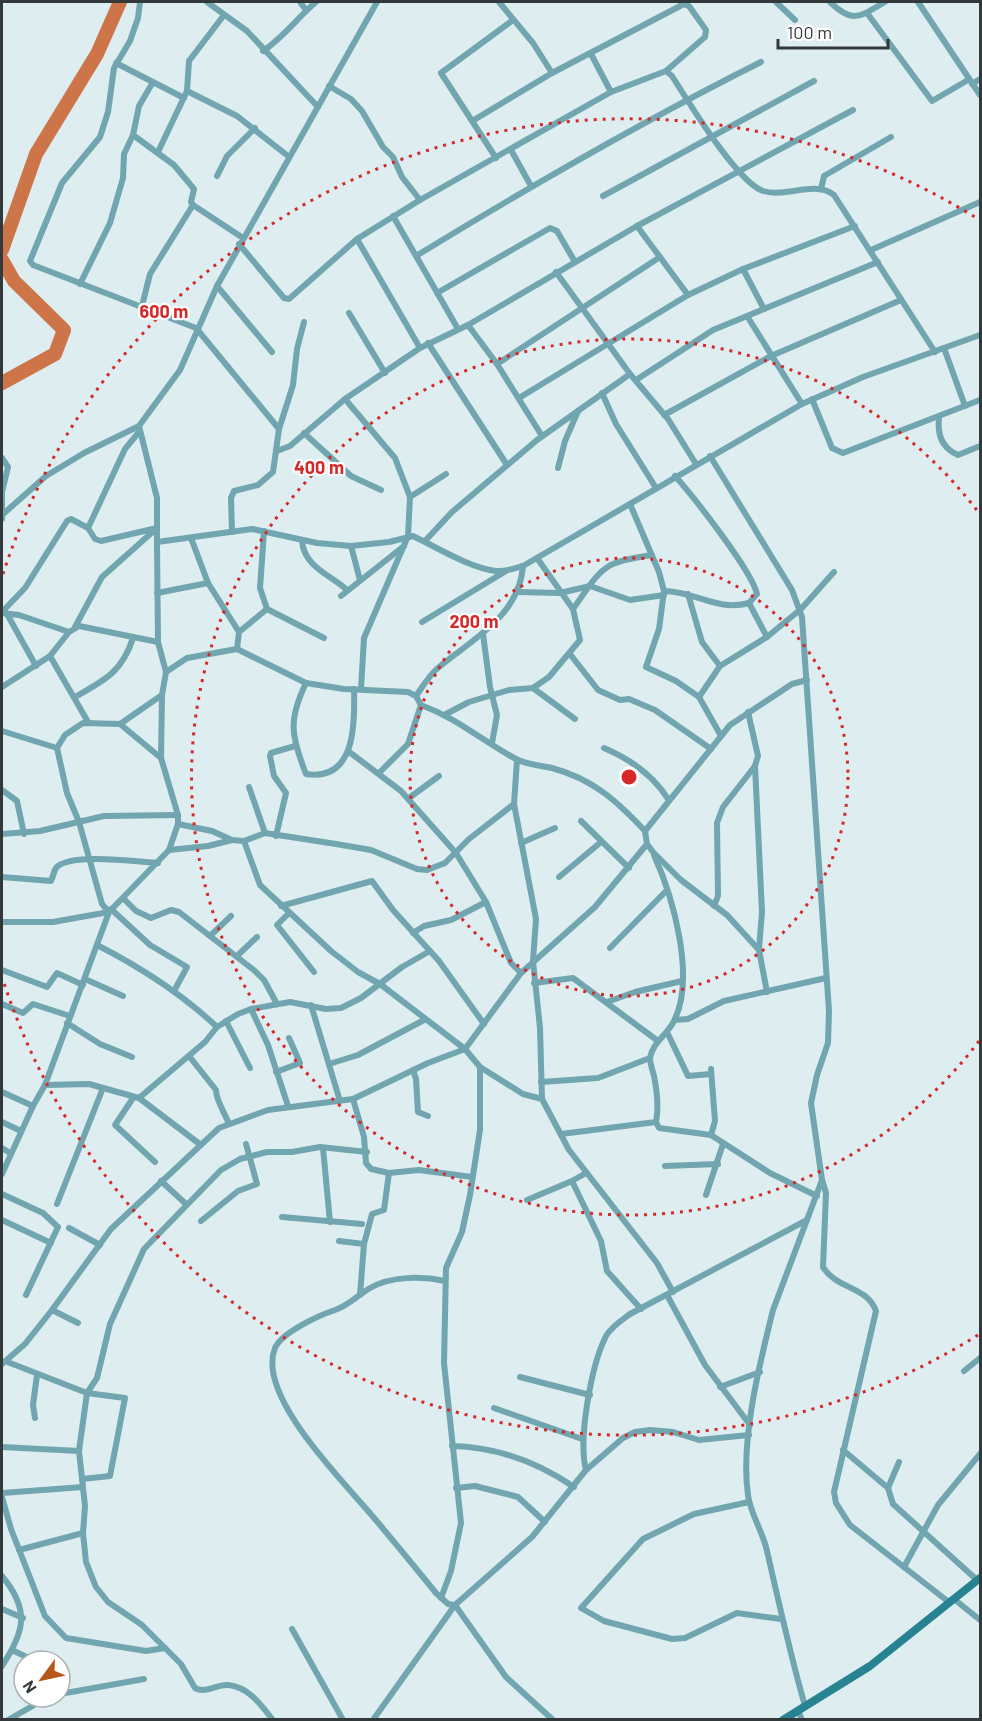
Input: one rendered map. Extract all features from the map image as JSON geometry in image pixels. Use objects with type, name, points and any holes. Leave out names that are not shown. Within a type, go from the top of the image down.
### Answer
[{"type":"main road","points":[[783,1719],[870,1666],[979,1579]]},
{"type":"street","points":[[140,2],[138,18],[130,41],[116,63],[108,112],[100,137],[62,183],[30,261],[33,265],[80,284],[196,328],[279,429]]},
{"type":"street","points":[[207,2],[247,31],[263,51],[318,107]]},
{"type":"street","points":[[300,2],[306,10]]},
{"type":"street","points":[[263,51],[278,40],[316,2]]},
{"type":"street","points":[[88,528],[125,449],[172,384],[217,286],[375,2]]},
{"type":"street","points":[[499,2],[533,43],[552,73]]},
{"type":"street","points":[[776,2],[795,20]]},
{"type":"street","points":[[830,2],[843,15],[851,18],[867,12],[880,3]]},
{"type":"street","points":[[918,2],[970,82],[981,95]]},
{"type":"street","points":[[194,205],[241,241],[284,298],[289,299],[357,239],[420,200],[611,92],[666,71],[705,37],[706,30],[689,6],[684,4],[552,73],[474,120]]},
{"type":"street","points":[[867,12],[932,101],[981,79]]},
{"type":"street","points":[[158,152],[185,94],[189,61],[224,15]]},
{"type":"street","points":[[496,158],[474,120],[441,72],[513,21]]},
{"type":"street","points":[[591,54],[611,92]]},
{"type":"street","points":[[416,256],[531,186],[687,99],[761,62]]},
{"type":"street","points":[[116,63],[255,128],[288,156]]},
{"type":"street","points":[[666,71],[672,76],[738,171],[762,190],[781,193],[821,189],[829,190],[834,195],[935,352]]},
{"type":"street","points":[[603,196],[814,81]]},
{"type":"street","points":[[80,284],[110,223],[123,178],[124,154],[140,106],[153,82]]},
{"type":"street","points":[[329,86],[351,99],[362,111],[379,141],[393,157],[402,177],[420,200]]},
{"type":"street","points":[[278,451],[290,446],[345,399],[428,343],[468,325],[637,226],[854,110]]},
{"type":"street","points":[[217,176],[227,156],[255,128]]},
{"type":"street","points":[[132,135],[150,150],[158,152],[192,184],[194,205],[150,274],[142,306]]},
{"type":"street","points":[[821,189],[824,176],[891,137]]},
{"type":"street","points":[[511,150],[531,186]]},
{"type":"street","points":[[871,250],[981,202]]},
{"type":"street","points":[[393,216],[458,329]]},
{"type":"street","points":[[637,226],[688,295]]},
{"type":"street","points":[[519,398],[688,295],[743,269],[855,226]]},
{"type":"street","points":[[437,293],[550,228],[557,231],[574,262]]},
{"type":"street","points":[[357,239],[420,348]]},
{"type":"street","points":[[497,364],[660,257]]},
{"type":"street","points":[[636,380],[713,330],[878,262]]},
{"type":"street","points":[[743,269],[764,309]]},
{"type":"street","points":[[556,272],[630,374],[664,415],[696,464]]},
{"type":"street","points":[[217,286],[272,352]]},
{"type":"street","points":[[664,415],[771,356],[901,300]]},
{"type":"street","points":[[349,313],[385,373]]},
{"type":"street","points":[[747,316],[802,404]]},
{"type":"street","points":[[232,532],[231,498],[234,491],[258,485],[273,472],[278,451],[279,429],[293,385],[297,349],[304,322]]},
{"type":"street","points":[[468,325],[497,364],[542,436]]},
{"type":"street","points":[[158,542],[252,529],[302,541],[351,546],[389,542],[413,536],[496,571],[524,566],[802,404],[863,376],[981,335]]},
{"type":"street","points":[[428,343],[507,465]]},
{"type":"street","points":[[944,348],[965,405]]},
{"type":"street","points":[[424,541],[452,512],[542,436],[630,374]]},
{"type":"street","points":[[602,393],[616,424],[656,488]]},
{"type":"street","points":[[345,399],[395,458],[410,497],[408,536],[364,638],[361,689]]},
{"type":"street","points":[[812,399],[831,448],[843,453],[981,400]]},
{"type":"street","points":[[558,468],[565,441],[579,410]]},
{"type":"street","points":[[939,418],[940,439],[947,450],[958,455],[981,446]]},
{"type":"street","points":[[2,517],[46,476],[84,453],[139,429]]},
{"type":"street","points":[[2,1170],[45,1085],[110,910],[169,850],[178,824],[178,815],[161,758],[162,695],[166,672],[158,642],[157,498],[139,429]]},
{"type":"street","points":[[304,433],[351,476],[381,490]]},
{"type":"street","points":[[710,456],[792,590],[801,609],[830,1034],[816,1075],[811,1103],[822,1180],[826,1193],[823,1267],[831,1278],[867,1296],[876,1311],[834,1492],[836,1503],[850,1525],[904,1567],[981,1620]]},
{"type":"street","points":[[2,458],[8,467],[2,492],[2,517]]},
{"type":"street","points":[[410,497],[446,474]]},
{"type":"street","points":[[518,592],[560,593],[590,585],[612,596],[630,600],[664,593],[688,594],[720,606],[749,603],[757,594],[754,586],[702,507],[675,476]]},
{"type":"street","points":[[630,504],[652,555],[664,593],[658,634],[646,668],[682,684],[699,697],[721,736]]},
{"type":"street","points":[[3,613],[25,588],[67,521],[71,519],[88,528],[95,539],[101,541],[157,528]]},
{"type":"street","points":[[2,687],[50,656],[72,630],[102,577],[157,528]]},
{"type":"street","points":[[264,531],[260,588],[267,609],[324,638]]},
{"type":"street","points":[[191,538],[208,583],[239,632],[237,649]]},
{"type":"street","points":[[302,541],[305,552],[324,576],[347,590]]},
{"type":"street","points":[[351,546],[360,580]]},
{"type":"street","points":[[341,596],[404,546]]},
{"type":"street","points":[[573,609],[590,585],[611,563],[652,555]]},
{"type":"street","points":[[446,714],[469,702],[533,687],[549,677],[580,640],[573,609],[537,558]]},
{"type":"street","points":[[416,696],[432,673],[483,634],[509,608],[518,592],[524,566]]},
{"type":"street","points":[[422,622],[507,570]]},
{"type":"street","points":[[699,697],[720,666],[767,637],[801,609],[834,572]]},
{"type":"street","points":[[157,593],[208,583]]},
{"type":"street","points":[[688,594],[702,642],[720,666]]},
{"type":"street","points":[[749,603],[767,637]]},
{"type":"street","points":[[239,632],[267,609]]},
{"type":"street","points":[[3,613],[72,630],[93,628],[158,642]]},
{"type":"street","points":[[3,613],[36,666]]},
{"type":"street","points":[[483,634],[497,724],[492,743]]},
{"type":"street","points":[[75,697],[101,683],[117,669],[125,659],[133,638]]},
{"type":"street","points":[[166,672],[187,658],[237,649],[306,683],[408,692],[416,696],[421,705],[446,714],[517,760],[551,768],[591,782],[625,809],[645,831],[647,844],[653,852],[759,950]]},
{"type":"street","points":[[570,654],[598,690],[620,700],[629,699],[655,710],[711,749]]},
{"type":"street","points":[[50,656],[88,722]]},
{"type":"street","points":[[645,831],[668,799],[721,736],[748,712],[792,684],[807,680]]},
{"type":"street","points":[[306,683],[292,716],[295,746],[306,774],[313,775],[332,770],[348,751],[353,740],[354,689]]},
{"type":"street","points":[[533,687],[575,719]]},
{"type":"street","points":[[120,724],[162,695]]},
{"type":"street","points":[[379,773],[408,744],[421,705]]},
{"type":"street","points":[[748,712],[758,756],[755,766],[762,912],[759,950],[767,992]]},
{"type":"street","points":[[161,758],[120,724],[88,722],[78,724],[65,735],[57,748],[67,793],[79,822],[102,904],[150,945],[187,967],[174,991]]},
{"type":"street","points":[[2,732],[57,748]]},
{"type":"street","points":[[276,836],[286,793],[274,776],[270,756],[271,753],[295,746]]},
{"type":"street","points":[[604,747],[638,766],[660,786],[668,799]]},
{"type":"street","points":[[348,751],[409,798],[456,854],[486,902],[512,963],[521,973]]},
{"type":"street","points":[[517,760],[514,804],[536,919],[533,961],[540,1028],[542,1099],[586,1173],[657,1263],[705,1365],[750,1425]]},
{"type":"street","points":[[714,906],[718,896],[717,823],[723,807],[755,766]]},
{"type":"street","points":[[409,798],[439,776]]},
{"type":"street","points":[[249,787],[265,833]]},
{"type":"street","points":[[2,790],[17,801],[24,834]]},
{"type":"street","points":[[169,850],[208,846],[232,840],[244,841],[265,833],[371,850],[417,869],[435,869],[514,804]]},
{"type":"street","points":[[2,834],[24,834],[104,816],[178,815]]},
{"type":"street","points":[[581,821],[629,868]]},
{"type":"street","points":[[178,824],[212,831],[232,840]]},
{"type":"street","points":[[521,843],[555,828]]},
{"type":"street","points":[[244,841],[256,878],[289,913],[358,972],[380,984],[424,1020],[465,1049],[480,1067],[523,1094],[542,1099]]},
{"type":"street","points":[[559,878],[601,842]]},
{"type":"street","points":[[82,1479],[110,1476],[126,1401],[122,1397],[87,1393],[3,1363],[25,1344],[111,1229],[219,1128],[268,1110],[353,1099],[413,1070],[465,1049],[521,973],[560,936],[582,920],[629,868],[647,844]]},
{"type":"street","points":[[653,852],[679,933],[682,981],[675,1020],[668,1034],[658,1041],[650,1058],[658,1112],[656,1122],[659,1128],[711,1135],[770,1173],[817,1196]]},
{"type":"street","points":[[2,877],[48,881],[57,868],[66,862],[90,859],[158,863]]},
{"type":"street","points":[[281,906],[372,881],[430,951],[484,1024]]},
{"type":"street","points":[[610,948],[667,890]]},
{"type":"street","points":[[123,898],[136,911],[151,918],[175,910],[237,956],[264,980],[277,1004]]},
{"type":"street","points":[[413,933],[424,926],[451,920],[486,902]]},
{"type":"street","points":[[2,922],[53,921],[110,910]]},
{"type":"street","points":[[289,913],[276,925],[314,972]]},
{"type":"street","points":[[210,936],[231,916]]},
{"type":"street","points":[[237,956],[257,937]]},
{"type":"street","points":[[97,945],[174,991],[217,1027]]},
{"type":"street","points":[[155,1162],[115,1125],[136,1098],[189,1056],[217,1027],[251,1009],[277,1004],[311,1005],[326,1009],[341,1008],[361,998],[430,951]]},
{"type":"street","points":[[2,970],[47,987],[57,973],[123,996]]},
{"type":"street","points":[[534,983],[573,978],[658,1041]]},
{"type":"street","points":[[675,1020],[688,1019],[724,1001],[826,978]]},
{"type":"street","points":[[607,1002],[635,992],[682,981]]},
{"type":"street","points":[[2,1004],[23,1013],[33,1004],[70,1016]]},
{"type":"street","points":[[311,1005],[340,1101]]},
{"type":"street","points":[[251,1009],[268,1045],[288,1106]]},
{"type":"street","points":[[329,1064],[358,1055],[424,1020]]},
{"type":"street","points":[[226,1021],[250,1068]]},
{"type":"street","points":[[67,1023],[100,1044],[132,1057]]},
{"type":"street","points":[[668,1034],[688,1076],[711,1071],[715,1121],[711,1135]]},
{"type":"street","points":[[276,1072],[300,1063],[289,1038]]},
{"type":"street","points":[[189,1056],[216,1090],[216,1098],[224,1109],[229,1124]]},
{"type":"street","points":[[541,1082],[598,1078],[650,1058]]},
{"type":"street","points":[[441,1598],[461,1532],[444,1363],[445,1281],[446,1268],[468,1212],[480,1130],[480,1067]]},
{"type":"street","points":[[413,1070],[417,1079],[418,1112],[428,1116]]},
{"type":"street","points":[[45,1085],[89,1084],[136,1098],[201,1145]]},
{"type":"street","points":[[57,1204],[103,1088]]},
{"type":"street","points":[[2,1092],[33,1106]]},
{"type":"street","points":[[353,1099],[369,1168],[389,1173],[419,1170],[472,1177]]},
{"type":"street","points":[[2,1122],[21,1131]]},
{"type":"street","points":[[561,1134],[656,1122]]},
{"type":"street","points":[[201,1221],[238,1191],[257,1184],[246,1144]]},
{"type":"street","points":[[706,1195],[723,1144]]},
{"type":"street","points":[[2,1148],[10,1153]]},
{"type":"street","points":[[273,1719],[254,1696],[228,1685],[198,1691],[181,1664],[142,1624],[108,1602],[96,1587],[86,1562],[79,1451],[87,1393],[97,1378],[110,1324],[144,1249],[221,1170],[251,1156],[323,1148],[367,1152]]},
{"type":"street","points":[[323,1148],[330,1222]]},
{"type":"street","points":[[665,1166],[718,1164]]},
{"type":"street","points":[[360,1295],[364,1244],[372,1214],[384,1210],[389,1173]]},
{"type":"street","points":[[526,1200],[586,1173]]},
{"type":"street","points":[[802,1719],[802,1708],[767,1550],[759,1523],[749,1502],[747,1483],[750,1425],[773,1310],[822,1180]]},
{"type":"street","points":[[161,1181],[186,1204]]},
{"type":"street","points":[[572,1181],[601,1241],[607,1271],[641,1309]]},
{"type":"street","points":[[2,1194],[43,1213],[57,1224],[58,1229],[26,1295]]},
{"type":"street","points":[[282,1217],[306,1217],[330,1222],[362,1224]]},
{"type":"street","points":[[2,1220],[51,1243]]},
{"type":"street","points":[[586,1470],[582,1439],[590,1395],[607,1334],[619,1322],[641,1309],[807,1220]]},
{"type":"street","points":[[69,1228],[100,1245]]},
{"type":"street","points":[[339,1241],[364,1244]]},
{"type":"street","points":[[445,1281],[418,1278],[386,1281],[284,1337],[274,1353],[275,1381],[292,1414],[323,1459],[441,1598],[448,1605],[455,1605]]},
{"type":"street","points":[[52,1310],[78,1323]]},
{"type":"street","points":[[964,1371],[981,1358]]},
{"type":"street","points":[[720,1387],[760,1372]]},
{"type":"street","points":[[35,1418],[33,1405],[37,1375]]},
{"type":"street","points":[[520,1377],[590,1395]]},
{"type":"street","points":[[494,1408],[582,1439]]},
{"type":"street","points":[[373,1719],[455,1605],[532,1537],[586,1470],[622,1438],[635,1432],[662,1430],[699,1440],[749,1435]]},
{"type":"street","points":[[452,1446],[481,1447],[503,1452],[552,1472],[574,1487]]},
{"type":"street","points":[[2,1447],[79,1451]]},
{"type":"street","points":[[843,1450],[888,1488],[893,1504],[979,1579]]},
{"type":"street","points":[[904,1567],[938,1505],[981,1454]]},
{"type":"street","points":[[888,1488],[899,1462]]},
{"type":"street","points":[[456,1488],[476,1486],[518,1497],[545,1522]]},
{"type":"street","points":[[83,1487],[2,1495],[19,1550],[45,1616],[66,1638],[146,1651],[165,1648]]},
{"type":"street","points":[[749,1502],[694,1514],[643,1539],[581,1608],[604,1621],[672,1639],[686,1638],[737,1613],[781,1619]]},
{"type":"street","points":[[19,1550],[83,1533]]},
{"type":"street","points":[[2,1576],[20,1605],[23,1618],[12,1649]]},
{"type":"street","points":[[455,1605],[514,1687],[553,1719]]},
{"type":"street","points":[[2,1609],[23,1618]]},
{"type":"street","points":[[292,1629],[343,1719]]},
{"type":"street","points":[[2,1666],[12,1650]]},
{"type":"street","points":[[72,1692],[144,1679]]},
{"type":"street","points":[[8,1719],[26,1709]]},
{"type":"waterway","points":[[2,250],[36,154],[97,54],[120,2]]},
{"type":"waterway","points":[[2,260],[14,281],[64,330],[55,354],[2,383]]}]
